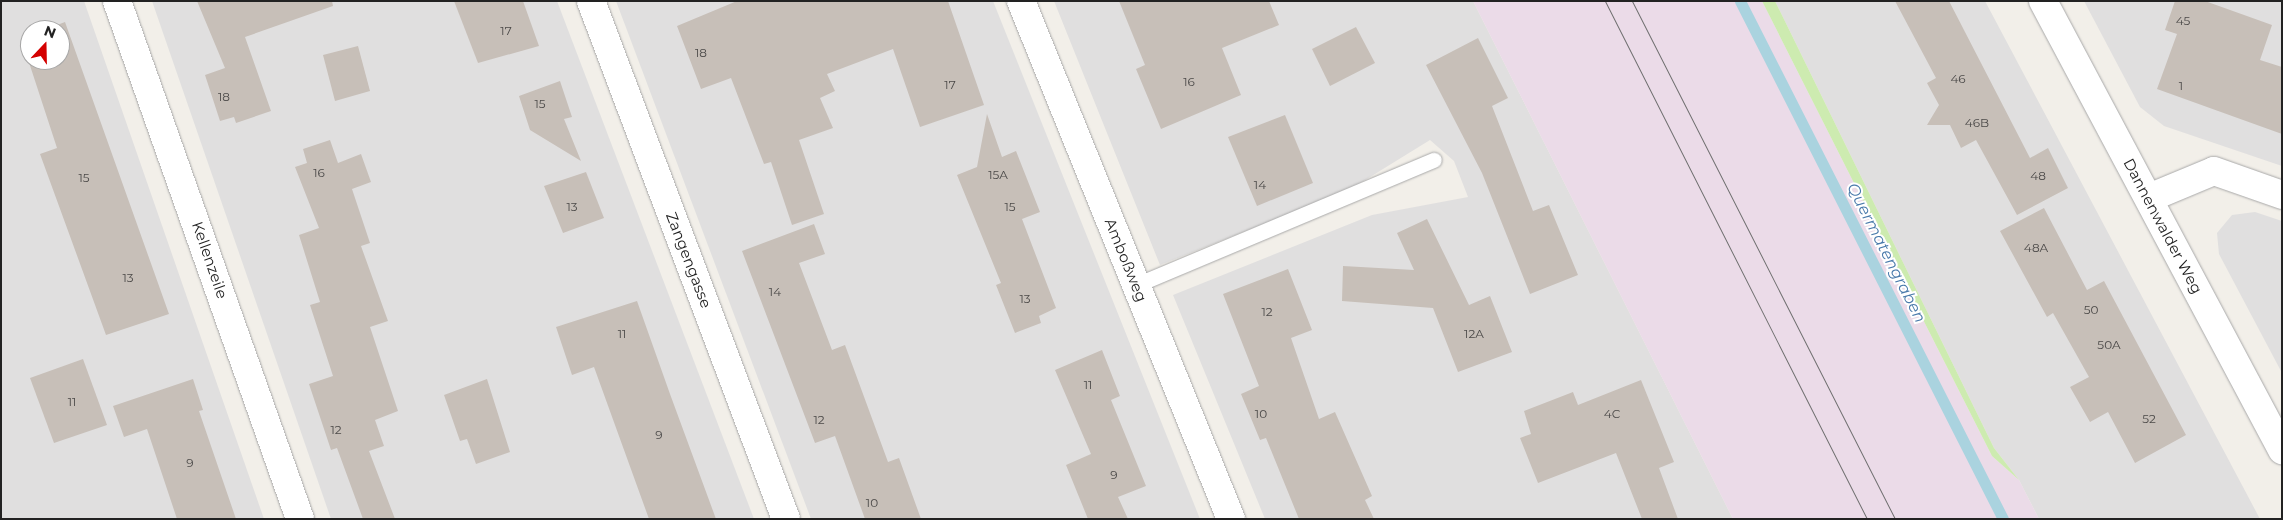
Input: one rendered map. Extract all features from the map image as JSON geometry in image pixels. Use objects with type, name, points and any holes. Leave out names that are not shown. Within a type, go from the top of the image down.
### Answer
[{"type":"street","name":"Kellenzeile","points":[[117,1],[300,519]]},
{"type":"street","name":"Zangengasse","points":[[591,1],[786,519]]},
{"type":"street","name":"Amboßweg","points":[[1021,1],[1231,519]]},
{"type":"street","name":"Dannenwalder Weg","points":[[2043,1],[2282,450]]},
{"type":"street","points":[[2149,198],[2214,172],[2282,195]]},
{"type":"lane","points":[[1136,285],[1434,160]]},
{"type":"shaded area","points":[[1,1],[84,1],[264,519],[1,519]]},
{"type":"shaded area","points":[[152,1],[557,1],[754,519],[331,519]]},
{"type":"shaded area","points":[[616,1],[993,1],[1200,519],[811,519]]},
{"type":"shaded area","points":[[1054,1],[1473,1],[1733,519],[1265,519],[1173,295],[1372,215],[1468,197],[1454,161],[1430,140],[1349,190],[1160,265]]},
{"type":"shaded area","points":[[1473,1],[1762,1],[1992,456],[2019,480],[2039,519],[1733,519]]},
{"type":"shaded area","points":[[1775,1],[1985,1],[2260,519],[2039,519],[2019,480],[1994,448]]},
{"type":"shaded area","points":[[2084,1],[2282,1],[2282,166],[2164,126],[2140,107]]},
{"type":"shaded area","points":[[2255,212],[2282,221],[2282,373],[2219,254],[2217,233],[2232,215]]},
{"type":"green space","points":[[1762,1],[1775,1],[1994,448],[2019,480],[1992,456]]},
{"type":"building","points":[[197,1],[332,1],[333,6],[245,37],[271,111],[236,123],[234,117],[220,121],[205,75],[225,68]]},
{"type":"building","points":[[454,1],[523,1],[539,46],[478,63]]},
{"type":"building","points":[[737,1],[948,1],[984,105],[920,127],[893,49],[827,74],[835,91],[820,98],[833,128],[799,140],[824,214],[792,225],[771,162],[764,164],[731,78],[701,89],[677,26]]},
{"type":"building","points":[[1119,1],[1269,1],[1279,25],[1222,48],[1241,95],[1161,129],[1136,69],[1145,65]]},
{"type":"building","points":[[1895,1],[1949,1],[2030,158],[2048,148],[2068,188],[2017,215],[1976,140],[1961,148],[1950,125],[1927,125],[1939,105],[1927,83],[1936,78]]},
{"type":"building","points":[[2175,1],[2205,1],[2272,25],[2260,60],[2282,67],[2282,134],[2157,89],[2177,34],[2165,30]]},
{"type":"building","points":[[1356,27],[1375,63],[1330,86],[1312,49]]},
{"type":"building","points":[[70,36],[169,314],[106,335],[40,154],[57,148],[31,70],[70,70]]},
{"type":"building","points":[[1478,38],[1508,98],[1492,106],[1533,211],[1549,205],[1578,275],[1530,294],[1482,173],[1426,65]]},
{"type":"building","points":[[358,46],[370,91],[335,101],[323,55]]},
{"type":"building","points":[[560,81],[572,117],[564,119],[581,161],[530,130],[519,96]]},
{"type":"building","points":[[987,114],[1002,157],[1016,151],[1040,212],[1022,219],[1056,308],[1039,316],[1041,323],[1015,333],[996,285],[1001,283],[957,175],[977,167]]},
{"type":"building","points":[[1285,115],[1313,183],[1257,206],[1228,137]]},
{"type":"building","points":[[330,140],[338,163],[361,154],[371,182],[352,189],[370,243],[361,246],[388,321],[370,327],[398,411],[375,420],[384,446],[369,451],[395,519],[363,519],[337,448],[331,450],[309,384],[333,376],[310,305],[320,302],[299,235],[319,228],[295,167],[307,163],[303,149]]},
{"type":"building","points":[[586,172],[604,218],[563,233],[544,186]]},
{"type":"building","points":[[2044,208],[2087,290],[2104,281],[2186,435],[2135,463],[2108,412],[2090,422],[2070,387],[2089,377],[2053,313],[2047,317],[2000,231]]},
{"type":"building","points":[[1427,219],[1469,305],[1490,296],[1512,352],[1458,372],[1433,308],[1342,301],[1343,266],[1414,270],[1397,233]]},
{"type":"building","points":[[814,224],[825,254],[799,263],[832,350],[845,345],[888,462],[899,458],[921,519],[865,519],[835,436],[815,443],[742,251]]},
{"type":"building","points":[[1288,269],[1312,330],[1291,338],[1319,419],[1335,412],[1372,496],[1365,500],[1374,519],[1299,519],[1266,438],[1260,440],[1241,394],[1259,386],[1223,294]]},
{"type":"building","points":[[637,301],[716,519],[649,519],[594,367],[572,375],[556,327]]},
{"type":"building","points":[[1102,350],[1120,396],[1111,400],[1146,486],[1118,497],[1128,519],[1088,519],[1066,465],[1091,454],[1055,370]]},
{"type":"building","points":[[83,359],[107,425],[54,443],[30,378]]},
{"type":"building","points":[[193,379],[203,410],[199,411],[236,519],[177,519],[147,429],[124,437],[113,406]]},
{"type":"building","points":[[487,379],[510,452],[476,464],[467,439],[460,441],[444,395]]},
{"type":"building","points":[[1641,380],[1674,462],[1659,468],[1678,519],[1642,519],[1616,453],[1538,483],[1520,438],[1531,434],[1524,411],[1573,392],[1578,405]]},
{"type":"waterway","name":"Quermatengraben","points":[[1740,1],[2003,519]]},
{"type":"tram line","points":[[1605,1],[1867,519]]},
{"type":"tram line","points":[[1632,1],[1895,519]]}]
